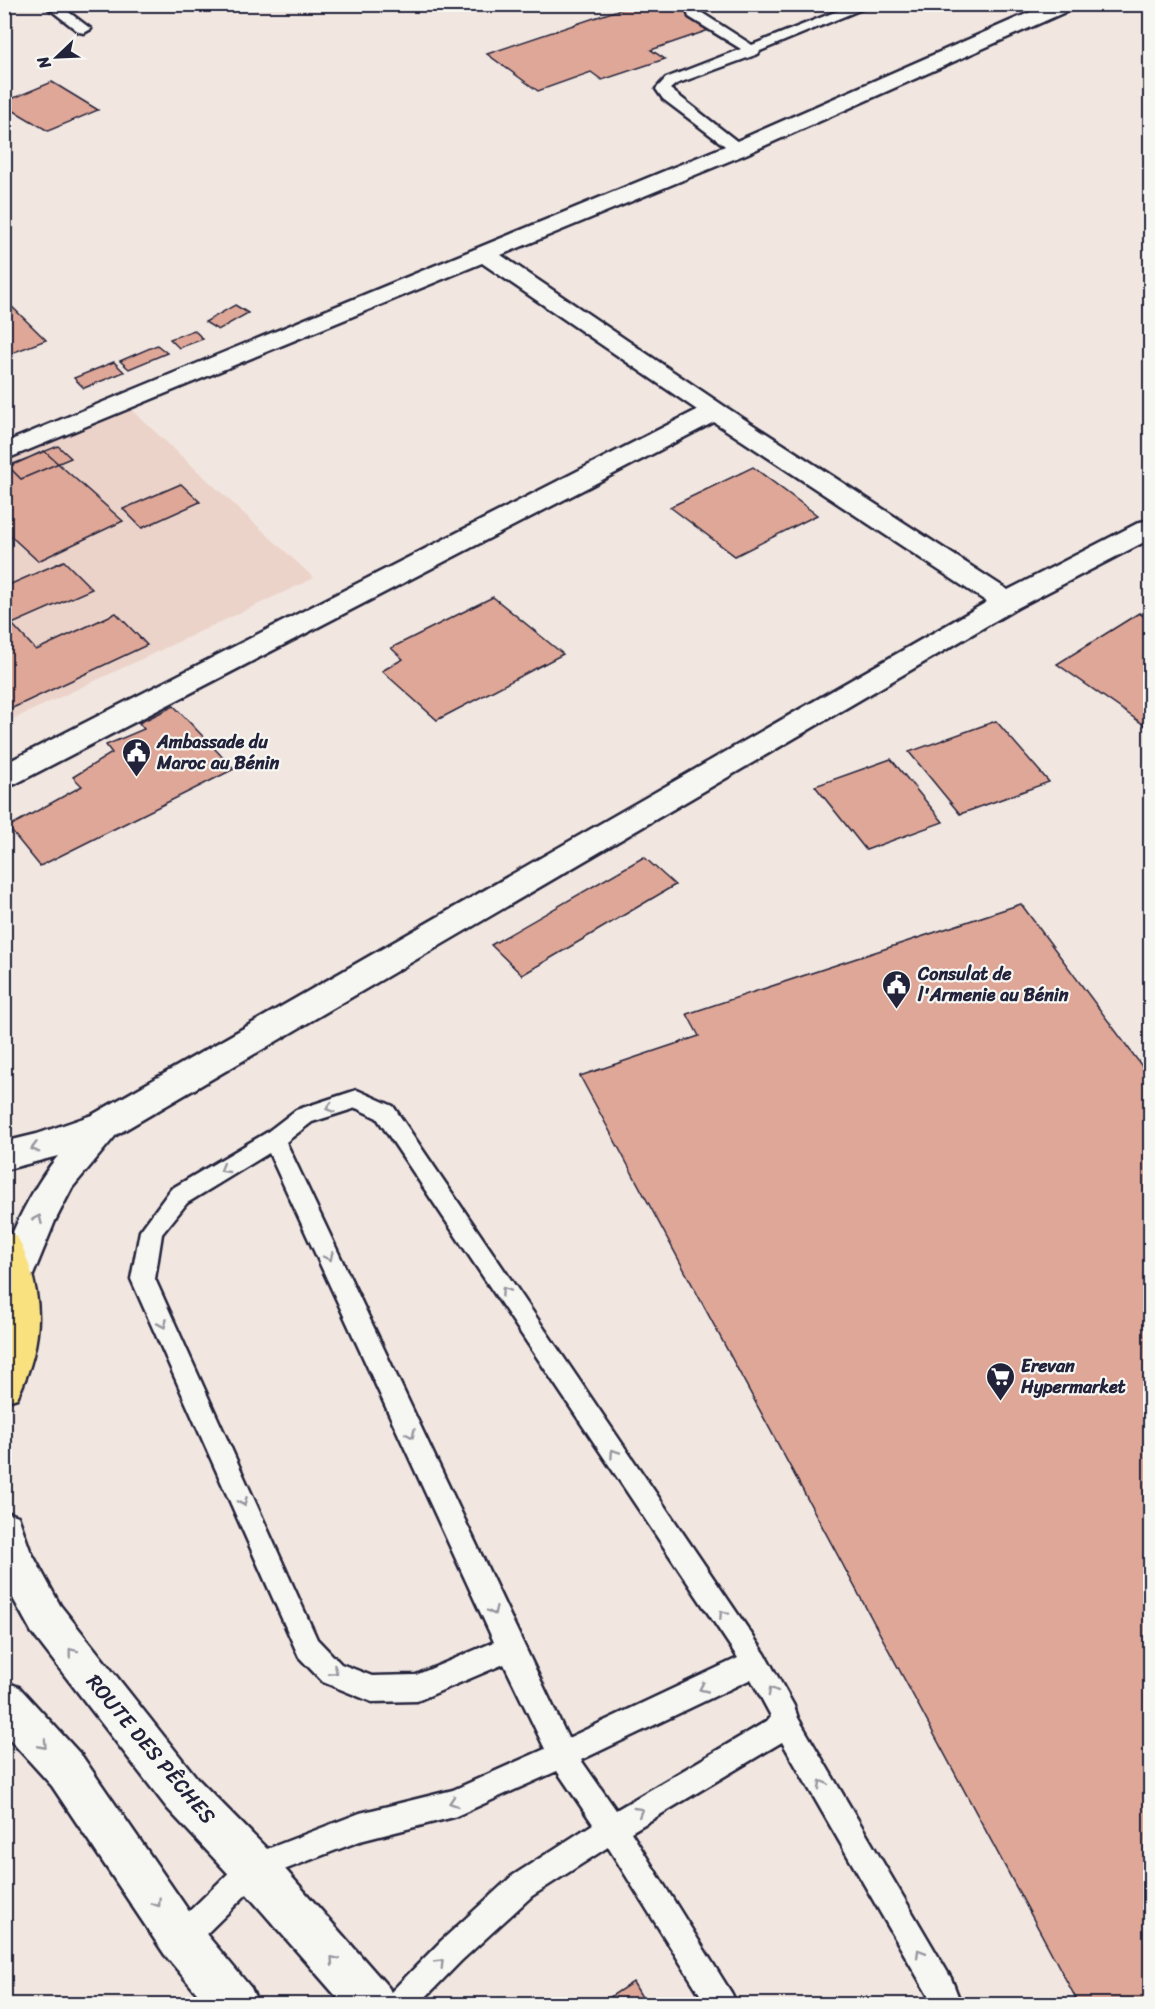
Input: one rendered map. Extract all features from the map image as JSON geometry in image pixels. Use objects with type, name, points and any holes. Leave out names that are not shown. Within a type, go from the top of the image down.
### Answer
[{"type":"main road","points":[[4,1386],[13,1365],[21,1333],[22,1303],[10,1260]]},
{"type":"street","points":[[4,452],[738,149],[1066,4]]},
{"type":"street","points":[[485,255],[715,411],[1007,602]]},
{"type":"street","points":[[4,777],[715,411]]},
{"type":"street","points":[[4,1156],[39,1148],[104,1125],[1007,602],[1143,541]]},
{"type":"street","points":[[10,1260],[38,1219],[60,1178],[104,1125]]},
{"type":"street","name":"ROUTE DES PÊCHES","points":[[4,1529],[12,1556],[46,1619],[183,1793],[254,1868],[373,2004]]},
{"type":"street","points":[[4,1701],[67,1770],[181,1939],[236,2004]]},
{"type":"lane","points":[[49,4],[84,29]]},
{"type":"lane","points":[[835,4],[848,13]]},
{"type":"lane","points":[[738,149],[668,96],[663,89],[671,81],[753,51],[867,4]]},
{"type":"lane","points":[[694,14],[753,51]]},
{"type":"lane","points":[[399,2004],[451,1951],[522,1886],[612,1828],[777,1730],[785,1715],[756,1663],[385,1112],[357,1099],[304,1116],[274,1139],[179,1196],[151,1231],[143,1279],[308,1648],[332,1673],[372,1689],[417,1688],[510,1648]]},
{"type":"lane","points":[[274,1139],[562,1755],[612,1828],[722,2004]]},
{"type":"lane","points":[[181,1939],[254,1868],[360,1827],[453,1803],[562,1755],[756,1663]]},
{"type":"lane","points":[[784,1720],[941,1988],[947,2004]]},
{"type":"shaded area","points":[[126,405],[314,578],[5,723],[5,455]]},
{"type":"building","points":[[636,4],[674,4],[712,29],[651,50],[665,59],[602,80],[591,72],[538,91],[487,54]]},
{"type":"building","points":[[52,82],[98,110],[48,131],[4,105],[4,102]]},
{"type":"building","points":[[4,299],[46,340],[4,356]]},
{"type":"building","points":[[235,305],[248,313],[218,330],[205,322]]},
{"type":"building","points":[[194,330],[203,339],[179,348],[170,339]]},
{"type":"building","points":[[157,345],[167,353],[129,369],[120,361]]},
{"type":"building","points":[[114,362],[124,372],[84,388],[74,378]]},
{"type":"building","points":[[58,446],[71,458],[21,479],[8,466]]},
{"type":"building","points":[[44,451],[123,521],[38,561],[4,530],[4,469]]},
{"type":"building","points":[[753,467],[817,515],[735,556],[670,507]]},
{"type":"building","points":[[181,484],[200,502],[142,528],[123,509]]},
{"type":"building","points":[[64,561],[92,589],[12,624],[36,650],[116,613],[147,645],[4,712],[4,587]]},
{"type":"building","points":[[493,597],[563,654],[437,720],[382,671],[403,659],[391,648]]},
{"type":"building","points":[[1139,613],[1150,620],[1150,729],[1057,664]]},
{"type":"building","points":[[174,706],[234,769],[40,866],[8,827],[82,786],[73,777],[112,753],[106,745],[144,729],[139,723]]},
{"type":"building","points":[[996,721],[1049,782],[960,814],[909,752]]},
{"type":"building","points":[[891,759],[943,822],[866,850],[815,786]]},
{"type":"building","points":[[644,857],[675,885],[522,975],[491,945]]},
{"type":"building","points":[[1021,904],[1150,1077],[1150,2004],[1079,2004],[580,1076],[699,1036],[687,1014]]},
{"type":"building","points":[[633,1982],[646,2004],[599,2004]]},
{"type":"place","name":"Ambassade du Maroc au Bénin","points":[[136,778]]},
{"type":"place","name":"Consulat de l'Armenie au Bénin","points":[[897,1010]]},
{"type":"place","name":"Erevan Hypermarket","points":[[1000,1402]]}]
